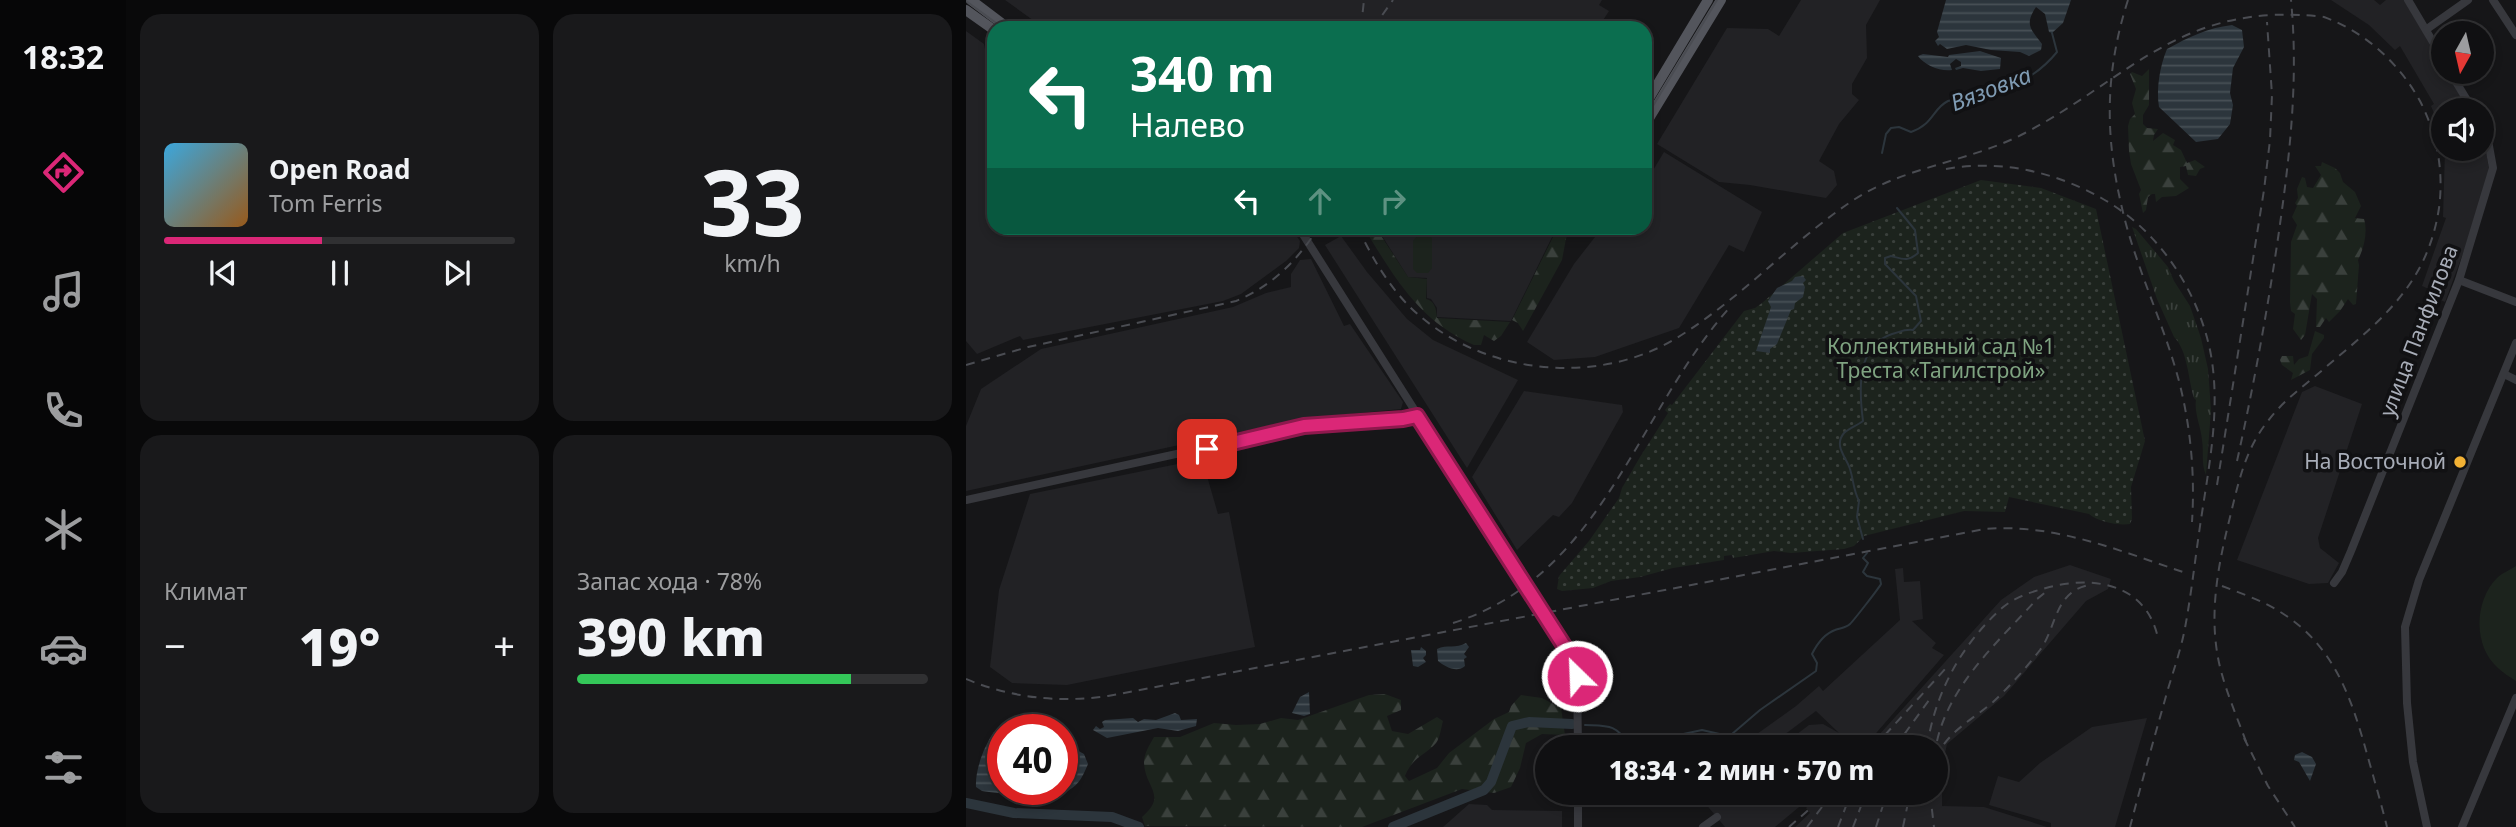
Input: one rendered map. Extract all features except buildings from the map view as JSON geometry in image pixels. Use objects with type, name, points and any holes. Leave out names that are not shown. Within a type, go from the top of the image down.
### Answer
[{"type":"main road","points":[[971,0],[1000,21]]},
{"type":"main road","points":[[1652,92],[1708,0]]},
{"type":"main road","points":[[1652,113],[1721,0]]},
{"type":"main road","points":[[966,10],[987,25]]},
{"type":"street","points":[[2408,0],[2431,36]]},
{"type":"street","points":[[2427,29],[2468,0]]},
{"type":"street","points":[[2493,0],[2516,35]]},
{"type":"street","name":"улица Панфилова","points":[[2333,583],[2342,572],[2351,551],[2459,280],[2493,168],[2492,161]]},
{"type":"street","points":[[1303,235],[1395,376],[1417,416],[1573,661],[1578,684],[1578,735]]},
{"type":"street","points":[[2459,280],[2516,302]]},
{"type":"street","points":[[2427,827],[2413,762],[2407,703],[2405,628],[2419,580],[2516,343]]},
{"type":"street","points":[[2504,374],[2516,380]]},
{"type":"street","points":[[966,500],[1304,426],[1417,416]]},
{"type":"street","points":[[2462,827],[2516,698]]},
{"type":"street","points":[[1578,805],[1578,827]]},
{"type":"street","points":[[1703,827],[1717,817]]},
{"type":"shaded area","points":[[1005,0],[1602,0],[1599,5],[1609,11],[1603,21],[1034,21]]},
{"type":"shaded area","points":[[1801,0],[1880,0],[1866,25],[1867,58],[1852,84],[1852,94],[1859,100],[1839,124],[1819,161],[1834,171],[1837,185],[1826,198],[1719,182],[1657,144],[1727,28],[1768,29],[1779,36]]},
{"type":"shaded area","points":[[1946,0],[2071,0],[2063,23],[2052,33],[2049,32],[2045,14],[2036,7],[2030,18],[2030,27],[2042,44],[2041,50],[2029,56],[2020,52],[1966,45],[1947,49],[1940,44],[1938,46],[1935,41],[1939,37],[1937,32]]},
{"type":"shaded area","points":[[2331,0],[2374,0],[2380,5],[2386,0],[2404,0],[2431,46],[2431,84],[2453,84],[2462,98],[2431,99],[2400,46],[2395,50],[2369,25]]},
{"type":"shaded area","points":[[2232,25],[2242,30],[2244,47],[2233,68],[2230,124],[2218,139],[2196,142],[2159,107],[2158,85],[2162,63],[2167,49],[2214,28]]},
{"type":"shaded area","points":[[966,31],[984,44],[987,51],[987,235],[1296,235],[1300,241],[1299,248],[1286,261],[1241,294],[1223,301],[1023,340],[1020,336],[977,354],[966,341]]},
{"type":"shaded area","points":[[1980,51],[2001,58],[2000,69],[1956,70],[1955,68],[1961,66],[1961,62],[1956,59],[1950,64],[1952,70],[1943,70],[1928,65],[1918,56],[1923,54],[1948,57]]},
{"type":"shaded area","points":[[1664,152],[1762,212],[1744,252],[1729,245],[1679,328],[1595,357],[1554,360],[1527,342],[1574,264],[1597,235],[1652,235],[1652,172]]},
{"type":"shaded area","points":[[2445,161],[2488,161],[2489,169],[2469,237],[2445,302],[2434,297],[2436,292],[2422,286],[2446,218],[2443,217]]},
{"type":"shaded area","points":[[1381,235],[1553,235],[1511,321],[1437,317],[1437,308],[1431,299],[1427,298],[1427,278],[1408,277]]},
{"type":"shaded area","points":[[1341,236],[1407,319],[1433,340],[1518,380],[1467,468],[1325,245]]},
{"type":"shaded area","points":[[1311,259],[1344,326],[1350,324],[1403,402],[1401,409],[1300,419],[966,491],[966,426],[981,389],[1041,349],[1233,307],[1266,293],[1291,287],[1291,274],[1300,260]]},
{"type":"shaded area","points":[[1803,276],[1806,280],[1803,283],[1803,297],[1791,310],[1777,344],[1770,349],[1770,353],[1756,351],[1771,307],[1768,301],[1777,288],[1795,277]]},
{"type":"shaded area","points":[[2315,386],[2362,404],[2318,538],[2320,548],[2339,563],[2328,583],[2309,584],[2237,560],[2302,392]]},
{"type":"shaded area","points":[[1524,391],[1622,405],[1623,412],[1572,503],[1559,517],[1553,515],[1517,550],[1472,477]]},
{"type":"shaded area","points":[[1202,459],[1218,514],[1229,512],[1255,647],[1067,685],[1012,683],[990,667],[999,590],[1030,494]]},
{"type":"shaded area","points":[[2070,565],[2111,579],[2108,589],[2086,601],[2004,696],[1948,743],[1948,735],[1879,735],[2001,600],[2034,577]]},
{"type":"shaded area","points":[[1903,568],[1904,582],[1920,581],[1923,619],[1912,621],[1936,643],[1932,648],[1944,655],[1874,735],[1796,735],[1809,725],[1823,724],[1839,733],[1816,711],[1784,735],[1756,735],[1819,686],[1823,691],[1900,620],[1895,569]]},
{"type":"shaded area","points":[[1466,643],[1469,647],[1464,654],[1467,657],[1462,668],[1451,668],[1438,661],[1437,649]]},
{"type":"shaded area","points":[[1421,647],[1426,651],[1423,658],[1426,662],[1418,667],[1413,666],[1411,650],[1420,650]]},
{"type":"shaded area","points":[[1309,692],[1310,714],[1304,716],[1292,713],[1300,697]]},
{"type":"shaded area","points":[[1175,713],[1181,720],[1197,719],[1196,726],[1178,731],[1158,728],[1107,738],[1093,730],[1096,726],[1100,729],[1104,727],[1102,722],[1105,720],[1133,718],[1138,722],[1144,719],[1156,720]]},
{"type":"shaded area","points":[[2147,718],[2115,827],[2051,827],[2051,823],[1989,805],[1998,776],[2019,782],[2040,763],[2092,727]]},
{"type":"shaded area","points":[[987,744],[987,792],[976,787]]},
{"type":"shaded area","points":[[1078,751],[1084,754],[1088,764],[1078,782]]},
{"type":"shaded area","points":[[2302,752],[2312,757],[2316,764],[2310,781],[2299,762],[2294,760],[2295,755]]},
{"type":"shaded area","points":[[1469,804],[1487,805],[1492,810],[1562,811],[1562,827],[1443,827]]},
{"type":"shaded area","points":[[1707,805],[1802,805],[1775,827],[1725,827]]},
{"type":"shaded area","points":[[1809,805],[1984,807],[2047,827],[1795,827],[1810,813],[1806,808]]},
{"type":"green space","points":[[2149,69],[2149,105],[2143,115],[2143,124],[2147,128],[2158,129],[2153,141],[2163,133],[2175,140],[2173,145],[2181,150],[2187,163],[2195,160],[2205,167],[2200,169],[2196,176],[2188,175],[2186,166],[2180,167],[2180,179],[2189,188],[2176,196],[2162,197],[2156,202],[2155,194],[2152,194],[2148,197],[2143,213],[2139,194],[2141,190],[2129,151],[2128,126],[2135,114],[2132,103],[2136,89],[2130,74],[2132,72],[2142,76]]},
{"type":"green space","points":[[2322,162],[2335,168],[2343,182],[2355,192],[2361,206],[2355,218],[2364,219],[2365,224],[2364,245],[2358,260],[2356,304],[2353,305],[2348,299],[2329,322],[2326,318],[2320,327],[2316,327],[2317,299],[2312,294],[2305,335],[2301,340],[2293,329],[2295,314],[2291,311],[2290,302],[2291,242],[2297,225],[2292,217],[2297,206],[2297,189],[2302,177],[2305,178],[2307,187],[2313,188],[2321,175],[2315,166],[2321,166]]},
{"type":"green space","name":"Коллективный сад №1 Треста «Тагилстрой»","points":[[1981,180],[2041,188],[2096,209],[2145,441],[2131,487],[2130,524],[2108,522],[2089,514],[2009,497],[2005,512],[1964,511],[1864,536],[1854,546],[1844,549],[1791,553],[1774,551],[1733,558],[1732,555],[1724,556],[1724,560],[1611,581],[1593,588],[1562,591],[1557,589],[1559,576],[1589,541],[1619,498],[1622,488],[1668,413],[1665,410],[1672,405],[1744,311],[1762,303],[1843,233]]},
{"type":"green space","points":[[2132,227],[2168,267],[2190,306],[2201,338],[2208,369],[2211,410],[2206,475],[2196,400],[2185,357],[2157,299]]},
{"type":"green space","points":[[1368,235],[1381,235],[1408,277],[1427,279],[1426,299],[1433,304],[1437,318],[1510,322],[1501,336],[1494,341],[1484,335],[1481,345],[1474,345],[1455,335],[1423,310],[1386,264]]},
{"type":"green space","points":[[1418,235],[1429,235],[1432,238],[1432,268],[1428,273],[1417,273],[1413,269],[1413,241]]},
{"type":"green space","points":[[1554,235],[1567,235],[1562,260],[1523,331],[1518,323],[1512,320]]},
{"type":"green space","points":[[2315,331],[2324,335],[2324,338],[2312,354],[2310,370],[2291,380],[2293,373],[2282,365],[2280,360],[2282,356],[2293,356],[2294,365],[2299,359],[2308,356]]},
{"type":"green space","points":[[2516,566],[2516,681],[2490,659],[2484,648],[2480,623],[2484,599],[2489,588],[2499,576]]},
{"type":"green space","points":[[1385,694],[1401,700],[1401,710],[1387,716],[1392,731],[1408,734],[1437,717],[1443,721],[1436,743],[1408,769],[1405,776],[1409,781],[1437,768],[1449,753],[1494,719],[1509,712],[1521,695],[1542,698],[1561,708],[1565,735],[1535,735],[1535,738],[1526,743],[1520,768],[1511,787],[1494,793],[1462,789],[1362,827],[1145,826],[1142,817],[1150,809],[1154,797],[1145,772],[1144,759],[1154,737],[1180,737],[1214,723],[1236,725],[1260,724],[1281,718],[1298,720],[1369,695]]},
{"type":"waterway","name":"Вязовка","points":[[1882,153],[1886,134],[1891,128],[1899,127],[1911,132],[1924,125],[1948,101],[1999,91],[2031,76],[2057,52],[2052,33]]},
{"type":"waterway","name":"Вязовка","points":[[1863,539],[1857,517],[1859,501],[1850,469],[1840,447],[1841,438],[1863,421],[1861,383],[1866,359],[1872,348],[1892,334],[1913,330],[1921,321],[1916,296],[1885,264],[1885,258],[1891,256],[1908,259],[1918,253],[1915,230],[1897,208]]},
{"type":"waterway","points":[[1585,725],[1611,727],[1632,745],[1702,730],[1732,734],[1760,710],[1816,671],[1817,663],[1812,654],[1819,643],[1831,632],[1850,624],[1876,591],[1881,584],[1880,579],[1867,576],[1863,572],[1868,563],[1863,558],[1867,553]]},
{"type":"waterway","name":"Вязовка","points":[[1393,827],[1484,790],[1491,782],[1512,726],[1529,722],[1572,724]]},
{"type":"waterway","name":"Вязовка","points":[[966,803],[1014,813],[1112,817],[1139,827]]},
{"type":"tram line","points":[[1652,107],[1717,0]]},
{"type":"tram line","points":[[966,1],[993,21]]},
{"type":"railway","points":[[1362,21],[1364,0]]},
{"type":"railway","points":[[1378,21],[1393,0]]},
{"type":"railway","points":[[2128,0],[2114,57],[2111,84],[2114,167],[2126,224],[2168,344],[2184,402],[2191,453],[2192,522]]},
{"type":"railway","points":[[2237,461],[2264,326],[2285,184],[2294,62],[2291,0]]},
{"type":"railway","points":[[1362,235],[1377,264],[1401,298],[1421,317],[1449,336],[1479,351],[1511,362],[1579,368],[1613,363],[1645,354],[1698,324],[1827,219],[1869,191],[2025,133],[2161,48],[2195,32],[2232,20],[2275,15],[2324,17],[2353,31],[2380,50],[2402,74],[2420,101],[2431,126],[2438,153],[2441,180],[2439,208],[2433,236],[2423,261],[2396,302],[2360,338],[2273,414],[2260,431],[2244,465],[2218,572],[2215,631],[2221,671],[2248,747]]},
{"type":"railway","points":[[2217,485],[2270,140],[2272,95],[2267,22]]},
{"type":"railway","points":[[1946,169],[1987,166],[2027,170],[2066,182],[2103,199],[2123,212],[2158,244],[2185,284],[2204,327],[2213,370],[2214,411],[2211,452],[2190,599],[2182,644],[2130,827]]},
{"type":"railway","points":[[966,365],[1028,347],[1236,301],[1261,288],[1283,271],[1313,235]]},
{"type":"railway","points":[[1453,623],[1504,600],[1546,569],[1582,530],[1613,487],[1698,348],[1731,306]]},
{"type":"railway","points":[[966,679],[1018,695],[1054,699],[1108,696],[1985,529],[2011,528],[2061,534],[2183,572]]},
{"type":"railway","points":[[1929,735],[1943,689],[1962,654],[1987,622],[2002,608],[2029,593],[2064,584],[2099,584],[2115,588],[2142,605],[2152,620],[2158,638]]},
{"type":"railway","points":[[1948,740],[2011,684],[2046,641],[2058,611],[2069,595],[2089,585]]},
{"type":"railway","points":[[2222,586],[2262,602],[2285,615],[2302,628],[2329,659],[2355,714],[2387,827]]},
{"type":"railway","points":[[1939,735],[1943,720],[1964,682],[1992,647],[2047,591]]},
{"type":"railway","points":[[1885,735],[1947,667]]},
{"type":"railway","points":[[1904,735],[1932,696]]},
{"type":"railway","points":[[2244,738],[2268,786],[2295,827]]},
{"type":"railway","points":[[1789,827],[1814,805]]},
{"type":"railway","points":[[1838,827],[1846,805]]},
{"type":"railway","points":[[1853,827],[1861,805]]},
{"type":"railway","points":[[1876,827],[1883,805]]},
{"type":"railway","points":[[1903,827],[1908,805]]},
{"type":"railway","points":[[1931,805],[1934,827]]},
{"type":"railway","points":[[1807,827],[1822,807]]},
{"type":"place","name":"На Восточной","points":[[2460,462]]},
{"type":"route","points":[[1207,449],[1304,426],[1417,416],[1570,655],[1577,676]]}]
